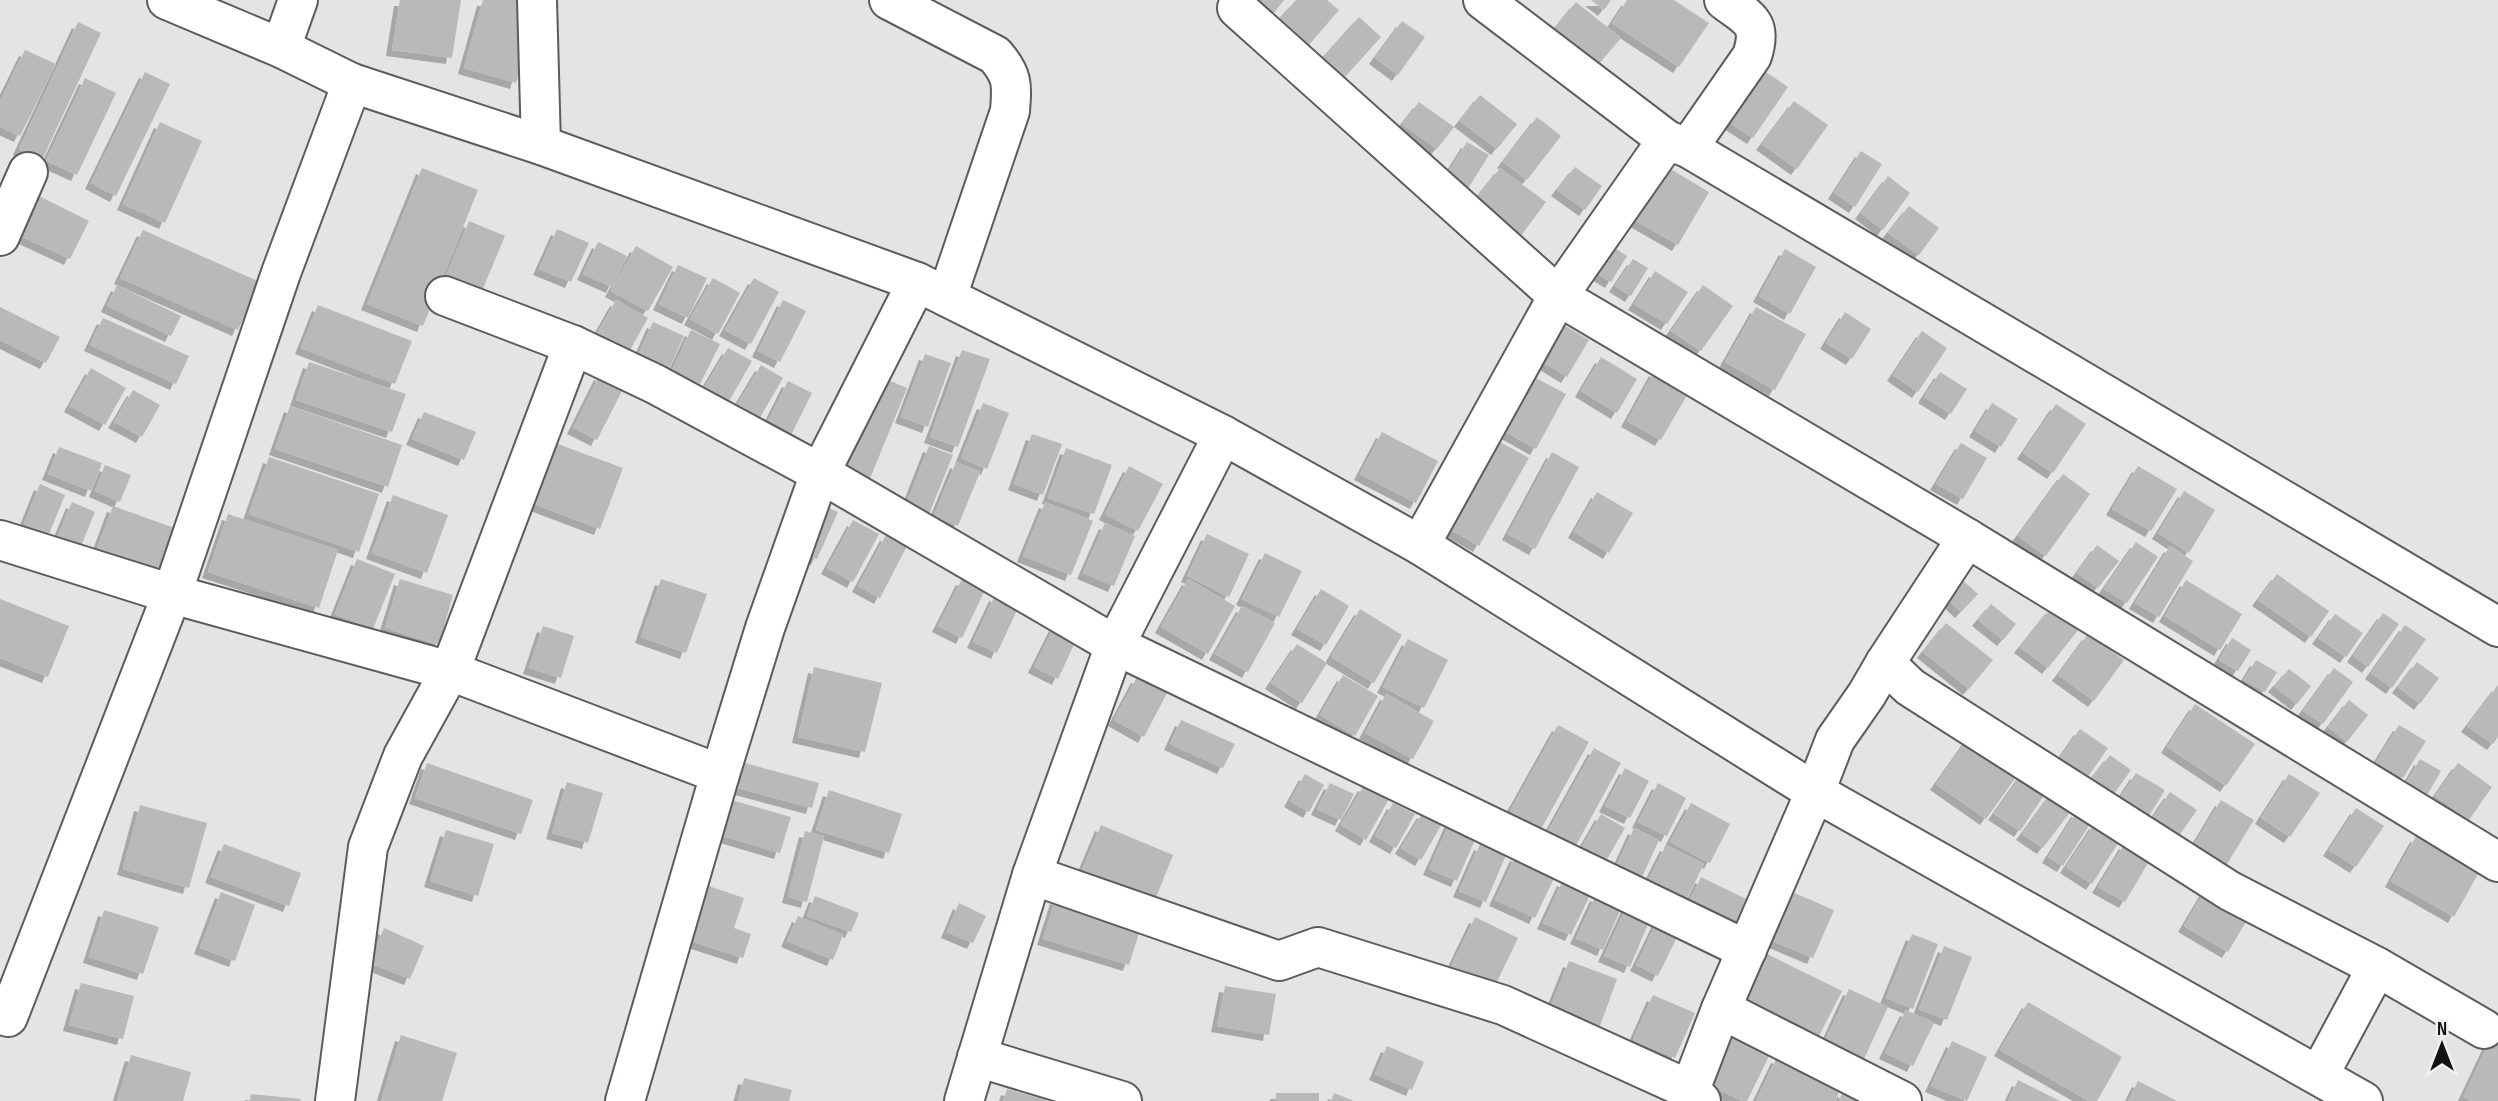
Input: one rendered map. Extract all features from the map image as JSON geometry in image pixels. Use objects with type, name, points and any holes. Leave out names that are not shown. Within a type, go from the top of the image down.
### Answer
[{"type":"street","points":[[167,0],[281,48],[352,83],[541,145],[932,290],[1223,435],[1420,545],[1815,792],[2363,1101]]},
{"type":"street","points":[[281,48],[298,0]]},
{"type":"street","points":[[537,0],[541,145]]},
{"type":"street","points":[[625,1101],[765,628],[820,473],[932,290],[1010,111],[1012,89],[1008,70],[995,55],[889,0]]},
{"type":"street","points":[[1483,0],[1677,144],[2498,627]]},
{"type":"street","points":[[1420,545],[1558,296],[1677,144],[1752,56],[1758,39],[1752,22],[1724,0]]},
{"type":"street","points":[[1237,8],[1558,296],[1967,538],[2498,863]]},
{"type":"street","points":[[3,1025],[172,594],[281,273],[352,83]]},
{"type":"street","points":[[0,236],[28,172]]},
{"type":"street","points":[[446,296],[573,345],[655,384],[820,473],[1115,645],[1747,950]]},
{"type":"street","points":[[335,1101],[368,847],[403,756],[450,671],[573,345]]},
{"type":"street","points":[[964,1101],[1032,875],[1115,645],[1223,435]]},
{"type":"street","points":[[1032,875],[1279,961],[1318,947],[1503,1005],[1695,1096],[1721,1009],[1835,740],[1967,538]]},
{"type":"street","points":[[0,540],[172,594],[450,671],[720,774]]},
{"type":"street","points":[[1885,663],[1910,687],[2230,891],[2377,967],[2484,1029]]},
{"type":"street","points":[[2319,1075],[2377,967]]},
{"type":"street","points":[[1721,1009],[1902,1101]]},
{"type":"street","points":[[977,1056],[1122,1101]]},
{"type":"building","points":[[400,0],[461,0],[452,58],[392,50]]},
{"type":"building","points":[[483,0],[540,0],[516,83],[464,68]]},
{"type":"building","points":[[1245,0],[1284,0],[1270,18]]},
{"type":"building","points":[[1296,0],[1327,0],[1339,10],[1308,46],[1278,20]]},
{"type":"building","points":[[1591,0],[1611,0],[1604,10]]},
{"type":"building","points":[[1627,0],[1674,0],[1709,23],[1679,67],[1612,23]]},
{"type":"building","points":[[1576,2],[1621,38],[1592,72],[1548,37]]},
{"type":"building","points":[[1359,17],[1381,37],[1345,77],[1323,57]]},
{"type":"building","points":[[1402,21],[1425,37],[1398,75],[1375,58]]},
{"type":"building","points":[[78,22],[101,33],[42,160],[19,149]]},
{"type":"building","points":[[25,50],[56,64],[20,136],[0,127],[0,101]]},
{"type":"building","points":[[1757,66],[1788,87],[1753,138],[1721,117]]},
{"type":"building","points":[[145,72],[170,84],[116,196],[91,183]]},
{"type":"building","points":[[85,78],[116,93],[77,175],[46,161]]},
{"type":"building","points":[[1480,95],[1517,124],[1497,149],[1460,121]]},
{"type":"building","points":[[1794,101],[1828,125],[1797,169],[1762,144]]},
{"type":"building","points":[[1419,102],[1454,127],[1437,149],[1402,124]]},
{"type":"building","points":[[1537,117],[1561,136],[1527,180],[1503,162]]},
{"type":"building","points":[[160,122],[202,141],[165,223],[123,204]]},
{"type":"building","points":[[1467,142],[1489,155],[1467,190],[1445,177]]},
{"type":"building","points":[[1861,151],[1882,164],[1855,207],[1834,193]]},
{"type":"building","points":[[1662,164],[1709,192],[1678,245],[1631,218]]},
{"type":"building","points":[[1575,167],[1602,186],[1585,210],[1557,190]]},
{"type":"building","points":[[422,168],[478,190],[423,326],[367,304]]},
{"type":"building","points":[[1500,168],[1546,202],[1515,244],[1468,209]]},
{"type":"building","points":[[1888,176],[1910,193],[1883,230],[1861,213]]},
{"type":"building","points":[[35,194],[89,221],[70,259],[16,234]]},
{"type":"building","points":[[1909,206],[1939,228],[1919,255],[1888,233]]},
{"type":"building","points":[[469,221],[505,236],[479,298],[443,283]]},
{"type":"building","points":[[557,229],[589,243],[571,282],[539,269]]},
{"type":"building","points":[[143,230],[260,282],[238,330],[120,278]]},
{"type":"building","points":[[598,242],[627,256],[612,287],[583,274]]},
{"type":"building","points":[[636,246],[673,267],[648,311],[611,291]]},
{"type":"building","points":[[1612,246],[1627,256],[1611,282],[1596,273]]},
{"type":"building","points":[[1785,249],[1816,267],[1790,314],[1759,296]]},
{"type":"building","points":[[1633,259],[1648,268],[1631,296],[1615,286]]},
{"type":"building","points":[[678,265],[707,278],[688,318],[659,304]]},
{"type":"building","points":[[1655,271],[1688,292],[1667,324],[1634,304]]},
{"type":"building","points":[[713,278],[740,293],[718,334],[690,319]]},
{"type":"building","points":[[754,278],[779,292],[751,344],[725,330]]},
{"type":"building","points":[[117,285],[181,316],[171,336],[107,306]]},
{"type":"building","points":[[1703,285],[1733,306],[1701,351],[1671,331]]},
{"type":"building","points":[[616,300],[648,318],[626,357],[594,339]]},
{"type":"building","points":[[783,300],[806,311],[780,362],[758,351]]},
{"type":"building","points":[[318,305],[412,341],[395,384],[301,348]]},
{"type":"building","points":[[0,307],[60,337],[46,363],[0,340]]},
{"type":"building","points":[[1756,307],[1806,334],[1775,390],[1725,362]]},
{"type":"building","points":[[1845,312],[1871,329],[1852,359],[1826,343]]},
{"type":"building","points":[[103,318],[189,356],[176,384],[90,345]]},
{"type":"building","points":[[653,322],[684,336],[666,375],[635,362]]},
{"type":"building","points":[[1562,324],[1589,340],[1567,377],[1541,361]]},
{"type":"building","points":[[691,330],[720,344],[700,384],[672,370]]},
{"type":"building","points":[[1922,331],[1947,348],[1918,392],[1893,375]]},
{"type":"building","points":[[728,348],[752,361],[728,403],[703,390]]},
{"type":"building","points":[[962,350],[990,359],[958,447],[930,437]]},
{"type":"building","points":[[925,354],[951,363],[928,427],[901,417]]},
{"type":"building","points":[[1601,357],[1637,379],[1617,413],[1581,391]]},
{"type":"building","points":[[309,362],[406,394],[392,432],[296,400]]},
{"type":"building","points":[[761,365],[783,378],[757,423],[734,410]]},
{"type":"building","points":[[91,368],[126,388],[105,425],[70,406]]},
{"type":"building","points":[[1655,370],[1690,390],[1661,440],[1627,421]]},
{"type":"building","points":[[1940,372],[1967,389],[1951,414],[1924,397]]},
{"type":"building","points":[[600,374],[624,387],[597,440],[573,428]]},
{"type":"building","points":[[1532,376],[1566,394],[1536,449],[1502,430]]},
{"type":"building","points":[[883,378],[907,388],[869,481],[844,471]]},
{"type":"building","points":[[788,381],[812,393],[788,441],[764,429]]},
{"type":"building","points":[[133,390],[160,405],[142,437],[114,422]]},
{"type":"building","points":[[983,403],[1009,413],[987,469],[961,458]]},
{"type":"building","points":[[1992,403],[2018,419],[2001,447],[1975,431]]},
{"type":"building","points":[[2056,404],[2086,424],[2053,473],[2023,453]]},
{"type":"building","points":[[290,406],[402,445],[388,487],[275,449]]},
{"type":"building","points":[[424,412],[476,432],[464,460],[412,439]]},
{"type":"building","points":[[1382,432],[1438,461],[1416,503],[1360,474]]},
{"type":"building","points":[[1032,434],[1062,444],[1043,495],[1014,484]]},
{"type":"building","points":[[1498,441],[1529,458],[1479,546],[1448,528]]},
{"type":"building","points":[[555,443],[623,468],[600,529],[531,503]]},
{"type":"building","points":[[1961,443],[1987,458],[1963,499],[1936,484]]},
{"type":"building","points":[[929,446],[953,455],[929,514],[906,505]]},
{"type":"building","points":[[59,447],[102,463],[91,491],[48,474]]},
{"type":"building","points":[[1066,448],[1112,465],[1094,514],[1048,498]]},
{"type":"building","points":[[1552,452],[1579,467],[1535,549],[1508,534]]},
{"type":"building","points":[[269,457],[379,494],[359,552],[249,514]]},
{"type":"building","points":[[956,462],[980,472],[958,526],[934,516]]},
{"type":"building","points":[[105,465],[131,475],[120,502],[95,491]]},
{"type":"building","points":[[1129,466],[1163,484],[1138,531],[1105,514]]},
{"type":"building","points":[[2138,466],[2177,489],[2151,531],[2112,509]]},
{"type":"building","points":[[2063,474],[2090,494],[2046,556],[2018,536]]},
{"type":"building","points":[[40,484],[65,495],[49,534],[24,524]]},
{"type":"building","points":[[2184,491],[2215,510],[2189,553],[2158,533]]},
{"type":"building","points":[[1597,492],[1633,513],[1609,553],[1574,532]]},
{"type":"building","points":[[393,495],[448,515],[427,573],[372,553]]},
{"type":"building","points":[[798,495],[838,512],[817,559],[777,542]]},
{"type":"building","points":[[72,502],[95,512],[81,546],[58,536]]},
{"type":"building","points":[[1045,502],[1093,521],[1071,575],[1023,556]]},
{"type":"building","points":[[113,506],[180,530],[161,582],[94,557]]},
{"type":"building","points":[[228,514],[338,550],[319,608],[208,572]]},
{"type":"building","points":[[853,520],[879,534],[853,582],[827,568]]},
{"type":"building","points":[[1105,523],[1135,536],[1114,586],[1083,573]]},
{"type":"building","points":[[1207,534],[1249,554],[1229,597],[1187,576]]},
{"type":"building","points":[[886,535],[907,546],[880,598],[858,586]]},
{"type":"building","points":[[2136,542],[2158,557],[2127,603],[2104,589]]},
{"type":"building","points":[[2097,545],[2119,561],[2098,588],[2077,573]]},
{"type":"building","points":[[2170,546],[2193,561],[2159,617],[2135,603]]},
{"type":"building","points":[[1265,553],[1302,571],[1279,617],[1242,599]]},
{"type":"building","points":[[357,559],[395,574],[373,629],[335,614]]},
{"type":"building","points":[[2277,574],[2329,611],[2311,637],[2258,600]]},
{"type":"building","points":[[1960,578],[1978,594],[1961,612],[1943,595]]},
{"type":"building","points":[[400,579],[453,595],[439,645],[385,628]]},
{"type":"building","points":[[661,579],[707,594],[686,653],[641,637]]},
{"type":"building","points":[[962,579],[985,590],[962,638],[938,626]]},
{"type":"building","points":[[1188,579],[1235,606],[1208,654],[1161,627]]},
{"type":"building","points":[[2186,580],[2242,614],[2220,650],[2165,616]]},
{"type":"building","points":[[1321,589],[1349,606],[1326,645],[1297,629]]},
{"type":"building","points":[[995,595],[1019,606],[997,653],[973,642]]},
{"type":"building","points":[[0,599],[69,626],[48,677],[0,658]]},
{"type":"building","points":[[1991,604],[2016,624],[2003,640],[1978,620]]},
{"type":"building","points":[[1242,606],[1275,623],[1248,672],[1215,654]]},
{"type":"building","points":[[2051,608],[2079,629],[2048,668],[2020,647]]},
{"type":"building","points":[[1360,609],[1402,635],[1374,683],[1331,657]]},
{"type":"building","points":[[2383,613],[2399,624],[2368,667],[2353,656]]},
{"type":"building","points":[[2335,614],[2363,633],[2346,657],[2318,638]]},
{"type":"building","points":[[1946,623],[1993,660],[1969,689],[1923,652]]},
{"type":"building","points":[[1055,625],[1078,636],[1058,679],[1034,667]]},
{"type":"building","points":[[2405,625],[2426,639],[2392,688],[2371,673]]},
{"type":"building","points":[[543,626],[574,636],[561,678],[529,668]]},
{"type":"building","points":[[2088,634],[2124,660],[2094,701],[2058,675]]},
{"type":"building","points":[[2232,638],[2251,650],[2238,671],[2219,660]]},
{"type":"building","points":[[1408,639],[1448,660],[1424,708],[1383,687]]},
{"type":"building","points":[[1297,644],[1327,663],[1302,703],[1271,683]]},
{"type":"building","points":[[2256,660],[2277,672],[2265,692],[2244,680]]},
{"type":"building","points":[[2417,662],[2439,678],[2420,704],[2398,687]]},
{"type":"building","points":[[814,667],[882,683],[865,752],[798,737]]},
{"type":"building","points":[[2334,668],[2353,682],[2323,724],[2303,711]]},
{"type":"building","points":[[2289,669],[2311,686],[2297,704],[2274,686]]},
{"type":"building","points":[[1343,675],[1378,696],[1355,736],[1320,715]]},
{"type":"building","points":[[1137,677],[1167,693],[1144,737],[1114,720]]},
{"type":"building","points":[[2498,685],[2498,737],[2493,744],[2467,726]]},
{"type":"building","points":[[1386,694],[1434,721],[1413,759],[1365,733]]},
{"type":"building","points":[[2349,700],[2368,715],[2347,742],[2328,727]]},
{"type":"building","points":[[2195,704],[2255,744],[2226,786],[2167,747]]},
{"type":"building","points":[[1181,720],[1235,744],[1223,768],[1170,744]]},
{"type":"building","points":[[1558,725],[1589,742],[1541,829],[1510,811]]},
{"type":"building","points":[[2399,725],[2426,741],[2403,778],[2376,762]]},
{"type":"building","points":[[2080,729],[2108,748],[2085,781],[2057,762]]},
{"type":"building","points":[[1969,737],[2019,773],[1986,819],[1936,784]]},
{"type":"building","points":[[1594,748],[1621,763],[1575,847],[1547,833]]},
{"type":"building","points":[[2110,755],[2131,770],[2111,798],[2089,782]]},
{"type":"building","points":[[730,759],[819,783],[812,808],[722,784]]},
{"type":"building","points":[[2420,759],[2441,771],[2426,797],[2405,785]]},
{"type":"building","points":[[427,763],[533,800],[521,834],[415,798]]},
{"type":"building","points":[[2458,763],[2492,787],[2469,820],[2435,796]]},
{"type":"building","points":[[1625,768],[1649,781],[1630,818],[1605,806]]},
{"type":"building","points":[[2136,773],[2165,790],[2147,819],[2118,801]]},
{"type":"building","points":[[1305,774],[1324,785],[1309,812],[1290,801]]},
{"type":"building","points":[[2022,774],[2047,791],[2020,831],[1994,814]]},
{"type":"building","points":[[2289,774],[2320,793],[2290,837],[2261,818]]},
{"type":"building","points":[[567,782],[603,793],[588,843],[552,833]]},
{"type":"building","points":[[1330,783],[1354,794],[1341,820],[1317,809]]},
{"type":"building","points":[[1658,783],[1686,798],[1667,836],[1638,822]]},
{"type":"building","points":[[1364,785],[1389,799],[1366,840],[1341,825]]},
{"type":"building","points":[[829,790],[902,814],[889,853],[816,830]]},
{"type":"building","points":[[2170,792],[2197,810],[2176,840],[2150,822]]},
{"type":"building","points":[[2052,793],[2073,808],[2043,848],[2022,834]]},
{"type":"building","points":[[710,794],[791,817],[780,853],[699,829]]},
{"type":"building","points":[[2221,800],[2254,820],[2219,877],[2186,858]]},
{"type":"building","points":[[1393,803],[1415,814],[1396,848],[1375,836]]},
{"type":"building","points":[[1691,803],[1730,824],[1710,863],[1670,842]]},
{"type":"building","points":[[140,805],[207,823],[189,888],[123,869]]},
{"type":"building","points":[[2356,808],[2384,826],[2356,867],[2329,850]]},
{"type":"building","points":[[2077,811],[2092,821],[2063,866],[2048,857]]},
{"type":"building","points":[[1423,812],[1442,824],[1421,860],[1401,848]]},
{"type":"building","points":[[1601,814],[1625,828],[1603,866],[1579,852]]},
{"type":"building","points":[[1451,820],[1478,833],[1457,881],[1429,869]]},
{"type":"building","points":[[2095,823],[2120,840],[2092,884],[2066,867]]},
{"type":"building","points":[[1101,825],[1173,855],[1153,905],[1080,875]]},
{"type":"building","points":[[1634,828],[1659,840],[1641,879],[1616,867]]},
{"type":"building","points":[[446,830],[494,844],[478,896],[430,881]]},
{"type":"building","points":[[805,831],[824,836],[807,902],[788,897]]},
{"type":"building","points":[[2416,836],[2479,872],[2454,917],[2391,881]]},
{"type":"building","points":[[2125,843],[2151,858],[2125,902],[2098,887]]},
{"type":"building","points":[[224,844],[301,873],[289,906],[211,877]]},
{"type":"building","points":[[1480,844],[1506,855],[1486,902],[1459,891]]},
{"type":"building","points":[[1666,845],[1704,864],[1683,906],[1645,886]]},
{"type":"building","points":[[1516,855],[1556,874],[1535,918],[1495,900]]},
{"type":"building","points":[[1701,877],[1746,899],[1733,928],[1687,906]]},
{"type":"building","points":[[688,879],[744,898],[734,928],[751,934],[743,958],[670,934]]},
{"type":"building","points":[[1563,880],[1591,893],[1571,935],[1543,923]]},
{"type":"building","points":[[2206,889],[2250,915],[2228,952],[2184,926]]},
{"type":"building","points":[[1790,891],[1834,910],[1813,958],[1768,939]]},
{"type":"building","points":[[221,892],[255,905],[235,961],[200,948]]},
{"type":"building","points":[[1596,895],[1622,906],[1603,950],[1576,938]]},
{"type":"building","points":[[815,896],[859,913],[851,932],[807,916]]},
{"type":"building","points":[[1056,898],[1142,924],[1129,965],[1043,939]]},
{"type":"building","points":[[959,903],[986,916],[973,943],[947,932]]},
{"type":"building","points":[[1627,906],[1651,917],[1630,967],[1604,956]]},
{"type":"building","points":[[104,910],[159,927],[143,974],[89,957]]},
{"type":"building","points":[[798,916],[843,935],[833,960],[787,941]]},
{"type":"building","points":[[1475,917],[1518,938],[1494,988],[1451,967]]},
{"type":"building","points":[[1658,920],[1680,931],[1658,976],[1636,965]]},
{"type":"building","points":[[384,928],[424,946],[410,979],[369,963]]},
{"type":"building","points":[[1912,934],[1938,944],[1913,1009],[1886,998]]},
{"type":"building","points":[[1944,946],[1972,957],[1947,1020],[1919,1009]]},
{"type":"building","points":[[1767,954],[1842,991],[1819,1036],[1745,1000]]},
{"type":"building","points":[[1569,961],[1617,979],[1600,1026],[1551,1006]]},
{"type":"building","points":[[81,983],[134,996],[123,1039],[69,1025]]},
{"type":"building","points":[[1225,986],[1276,994],[1269,1035],[1217,1026]]},
{"type":"building","points":[[1849,989],[1888,1007],[1864,1059],[1825,1041]]},
{"type":"building","points":[[1653,995],[1695,1013],[1675,1058],[1633,1040]]},
{"type":"building","points":[[2028,1002],[2122,1057],[2097,1101],[2089,1101],[2000,1050]]},
{"type":"building","points":[[1906,1010],[1934,1023],[1913,1066],[1885,1053]]},
{"type":"building","points":[[2498,1023],[2498,1101],[2471,1101],[2463,1097]]},
{"type":"building","points":[[401,1035],[457,1053],[442,1101],[381,1101]]},
{"type":"building","points":[[1734,1035],[1771,1052],[1747,1101],[1709,1085]]},
{"type":"building","points":[[1952,1041],[1987,1057],[1967,1101],[1931,1086]]},
{"type":"building","points":[[1387,1046],[1424,1062],[1412,1090],[1375,1074]]},
{"type":"building","points":[[131,1055],[191,1072],[183,1101],[117,1101]]},
{"type":"building","points":[[1777,1057],[1842,1086],[1835,1101],[1756,1101]]},
{"type":"building","points":[[744,1078],[792,1090],[789,1101],[738,1101]]},
{"type":"building","points":[[2018,1080],[2060,1101],[2008,1101]]},
{"type":"building","points":[[2138,1081],[2177,1101],[2128,1101]]},
{"type":"building","points":[[1007,1089],[1046,1100],[1046,1101],[1003,1101]]},
{"type":"building","points":[[1843,1091],[1865,1101],[1839,1101]]},
{"type":"building","points":[[1276,1093],[1319,1093],[1319,1101],[1276,1101]]},
{"type":"building","points":[[1334,1093],[1354,1101],[1331,1101]]},
{"type":"building","points":[[251,1094],[301,1099],[250,1101]]}]
